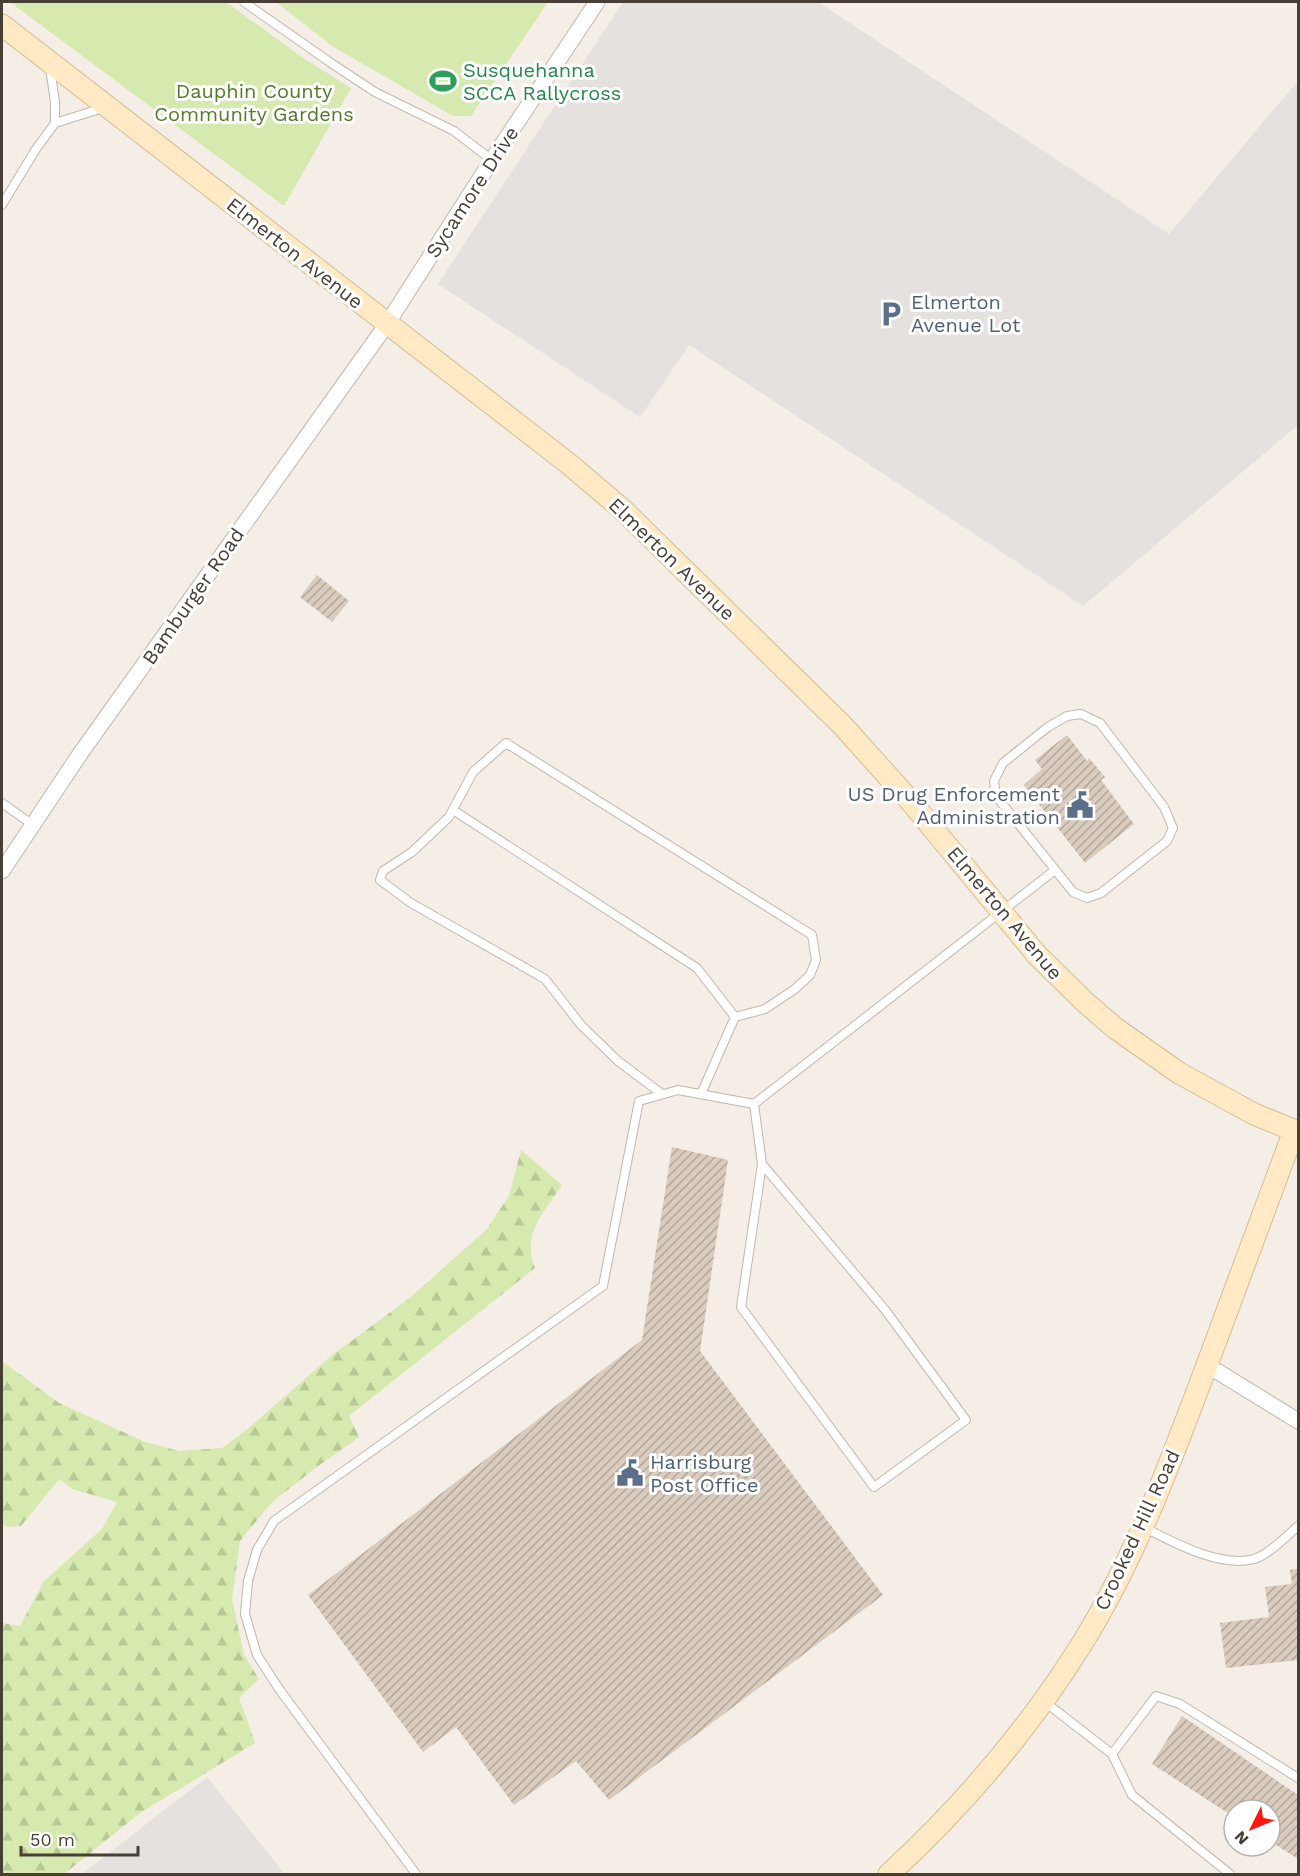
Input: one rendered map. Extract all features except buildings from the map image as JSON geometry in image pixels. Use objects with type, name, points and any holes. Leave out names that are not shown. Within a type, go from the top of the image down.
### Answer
[{"type":"main road","name":"Elmerton Avenue","points":[[2,25],[569,464],[622,509],[843,726],[919,811],[1059,979],[1123,1034],[1179,1073],[1219,1096],[1254,1114],[1297,1128]]},
{"type":"main road","name":"Crooked Hill Road","points":[[889,1875],[966,1799],[1012,1745],[1084,1641],[1115,1585],[1168,1470],[1297,1128]]},
{"type":"street","name":"Sycamore Drive","points":[[387,324],[597,2]]},
{"type":"street","name":"Bamburger Road","points":[[2,871],[87,745],[387,324]]},
{"type":"street","points":[[1207,1365],[1299,1421]]},
{"type":"lane","points":[[244,2],[366,86],[454,131],[492,160]]},
{"type":"lane","points":[[2,205],[36,149],[55,123],[55,102],[49,62]]},
{"type":"lane","points":[[55,123],[108,107]]},
{"type":"lane","points":[[1081,714],[1100,723],[1164,807],[1173,828],[1167,841],[1101,893],[1087,897],[1073,892],[1055,870],[996,796],[994,781],[1003,763],[1048,727],[1067,716],[1081,714]]},
{"type":"lane","points":[[662,1094],[618,1061],[588,1032],[545,979],[411,903],[380,880],[383,871],[412,852],[449,817],[473,772],[506,743],[812,935],[816,960],[810,975],[795,989],[765,1009],[735,1017]]},
{"type":"lane","points":[[2,803],[33,825]]},
{"type":"lane","points":[[453,810],[697,968],[735,1017]]},
{"type":"lane","points":[[416,1875],[279,1689],[257,1655],[245,1614],[248,1581],[257,1550],[274,1521],[603,1286],[639,1101],[678,1090],[754,1104],[1055,870]]},
{"type":"lane","points":[[701,1094],[735,1017]]},
{"type":"lane","points":[[754,1104],[762,1164],[741,1307],[874,1487],[966,1420],[886,1311],[762,1164]]},
{"type":"lane","points":[[1143,1527],[1178,1544],[1226,1561],[1256,1559],[1299,1526]]},
{"type":"lane","points":[[1112,1754],[1156,1696],[1180,1704],[1299,1778]]},
{"type":"lane","points":[[1044,1701],[1112,1754],[1132,1796],[1230,1875]]},
{"type":"green space","name":"Dauphin County Community Gardens","points":[[10,2],[226,2],[302,57],[351,88],[284,206]]},
{"type":"green space","name":"Susquehanna SCCA Rallycross","points":[[276,2],[548,2],[471,116],[453,116],[332,46]]},
{"type":"green space","points":[[521,1150],[562,1185],[536,1224],[531,1244],[531,1256],[535,1268],[349,1416],[359,1437],[271,1503],[240,1541],[232,1599],[244,1655],[259,1679],[239,1698],[255,1743],[140,1813],[64,1874],[2,1874],[2,1623],[20,1626],[44,1581],[102,1529],[117,1502],[72,1489],[59,1479],[21,1526],[7,1527],[2,1523],[2,1361],[59,1403],[145,1442],[179,1451],[222,1448],[249,1428],[331,1356],[411,1297],[486,1230],[509,1196]]},
{"type":"shaded area","name":"Elmerton Avenue Lot","points":[[623,2],[818,2],[1169,234],[1298,81],[1298,425],[1083,606],[689,345],[640,417],[438,284]]},
{"type":"shaded area","points":[[207,1777],[285,1874],[82,1874]]},
{"type":"place","name":"Susquehanna SCCA Rallycross","points":[[443,81]]},
{"type":"place","name":"Elmerton Avenue Lot","points":[[891,314]]},
{"type":"place","name":"US Drug Enforcement Administration","points":[[1080,805]]},
{"type":"place","name":"Harrisburg Post Office","points":[[630,1473]]}]
